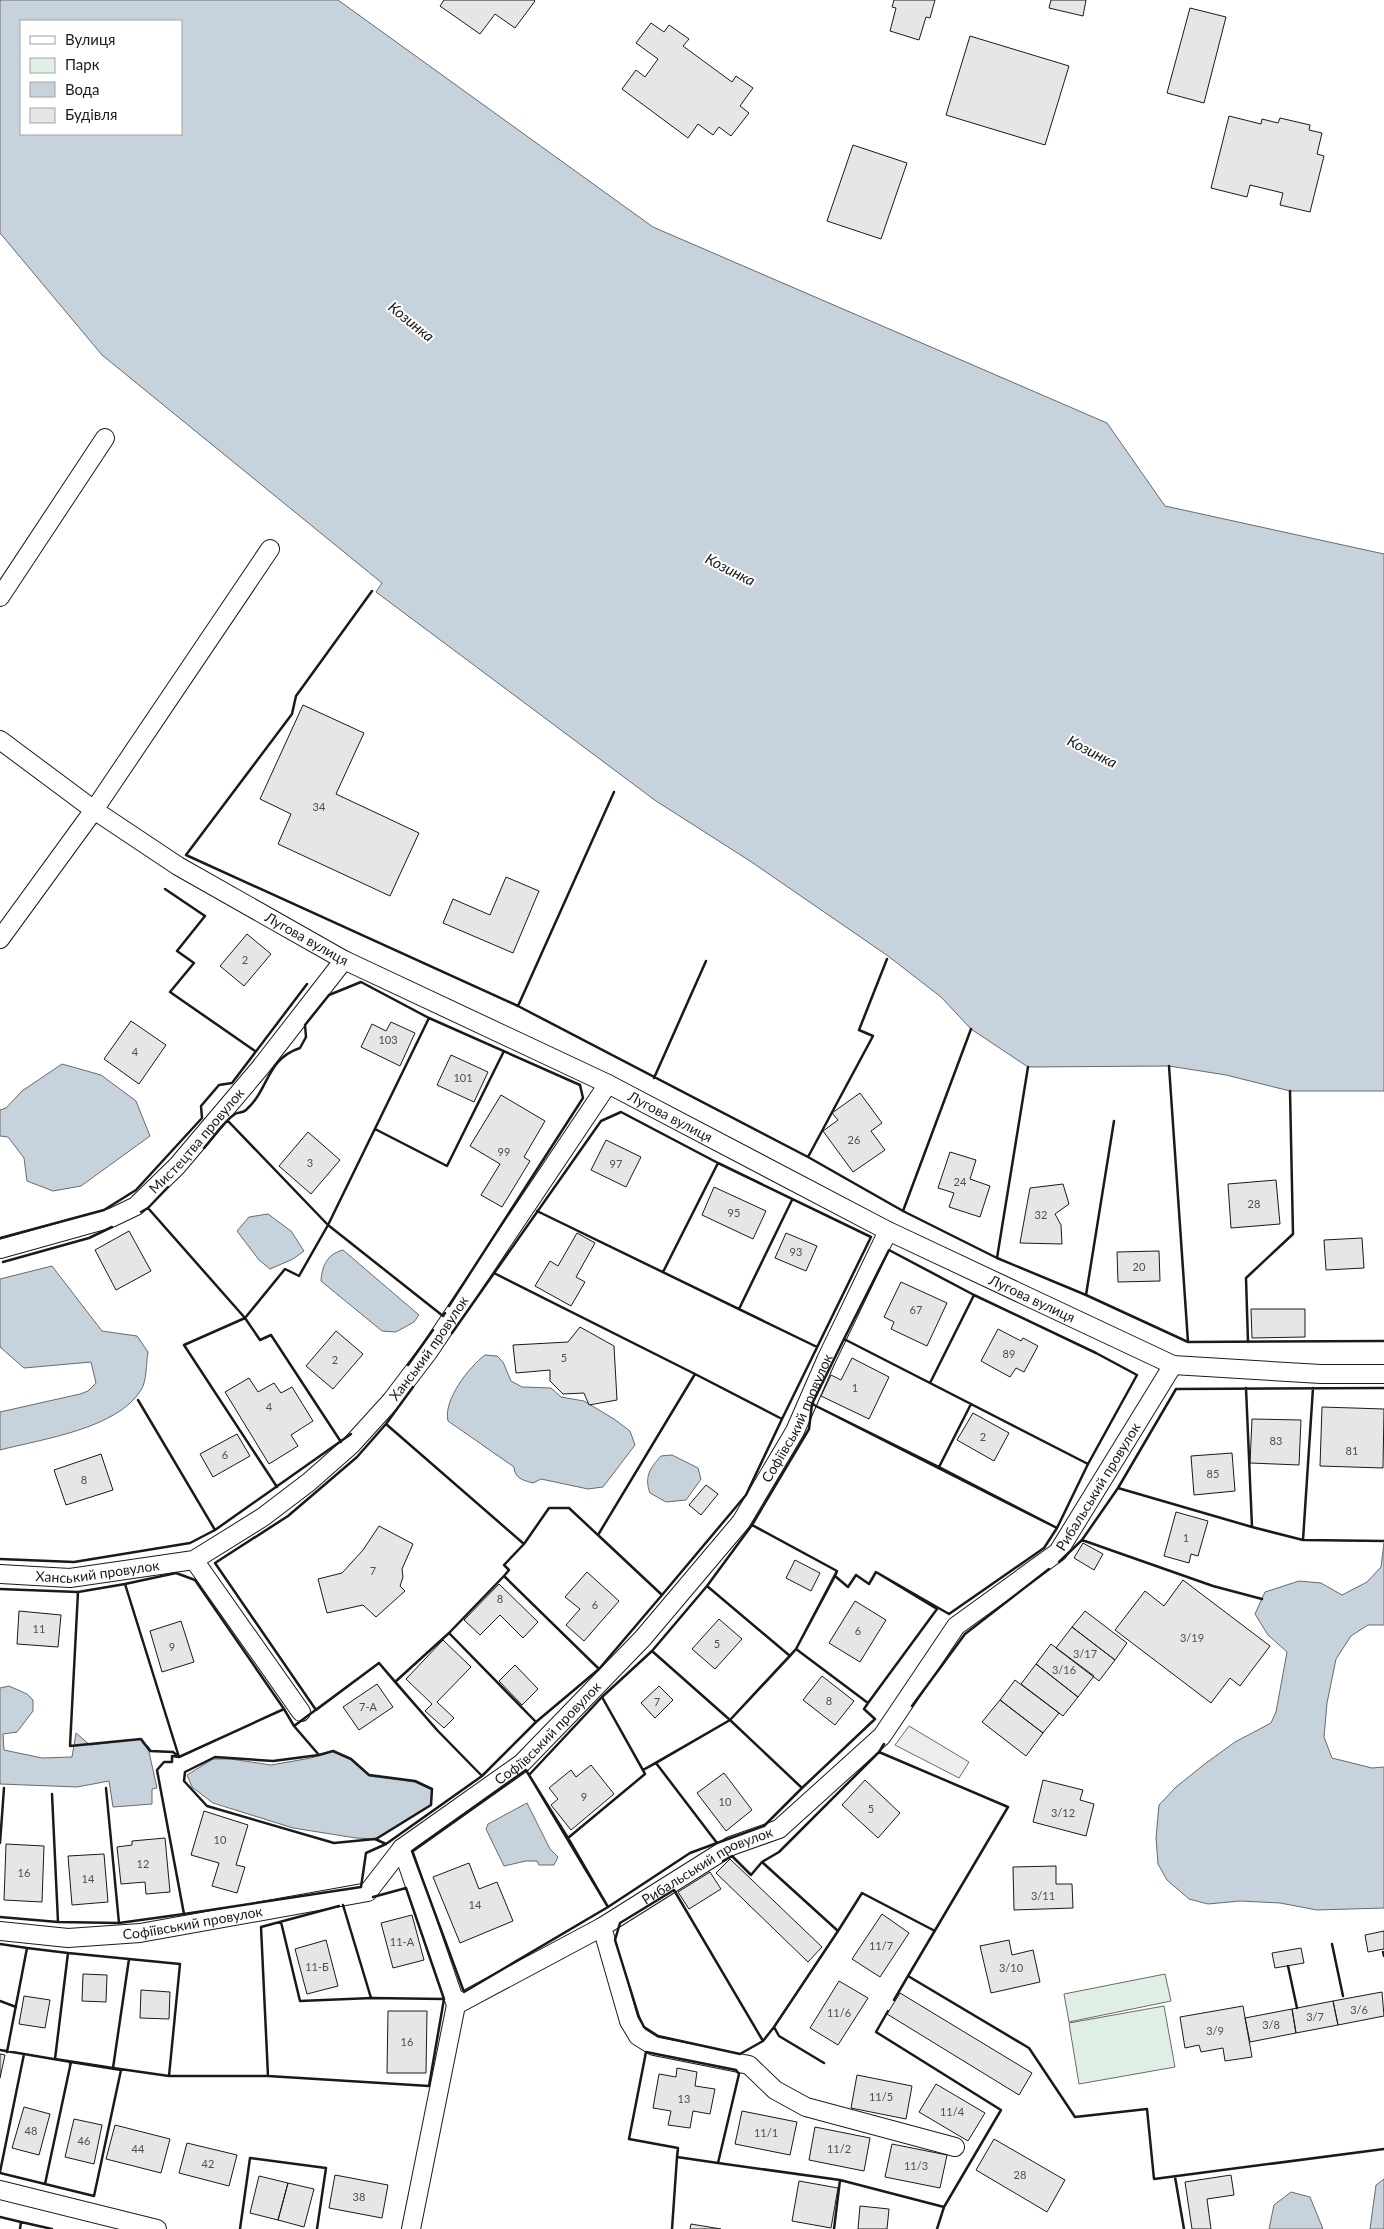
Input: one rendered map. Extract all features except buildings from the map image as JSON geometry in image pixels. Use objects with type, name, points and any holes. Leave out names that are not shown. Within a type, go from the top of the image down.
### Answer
[{"type":"street","points":[[0,597],[105,438]]},
{"type":"street","points":[[0,939],[94,810],[270,549]]},
{"type":"street","name":"Лугова вулиця","points":[[0,740],[94,810],[178,866],[344,960],[608,1084],[888,1231],[1173,1365],[1321,1374],[1384,1374]]},
{"type":"street","name":"Мистецтва провулок","points":[[0,1249],[111,1218],[136,1206],[177,1166],[203,1136],[260,1068],[344,960]]},
{"type":"street","name":"Ханський провулок","points":[[0,1574],[70,1578],[194,1560],[263,1518],[309,1482],[351,1446],[391,1401],[429,1351],[608,1084]]},
{"type":"street","name":"Софіївський провулок","points":[[0,1931],[68,1938],[140,1933],[368,1892],[402,1848],[522,1763],[643,1638],[741,1522],[795,1431],[826,1360],[888,1231]]},
{"type":"street","name":"Рибальський провулок","points":[[456,2005],[602,1927],[732,1846],[779,1829],[882,1736],[956,1626],[1058,1552],[1173,1365]]},
{"type":"street","points":[[194,1560],[301,1712]]},
{"type":"street","points":[[402,1848],[456,2005],[411,2229]]},
{"type":"street","points":[[602,1927],[629,2021],[638,2036],[654,2046],[749,2066],[774,2090],[806,2107],[955,2147]]},
{"type":"street","points":[[0,2190],[157,2229]]},
{"type":"green space","points":[[1165,1974],[1171,2001],[1069,2022],[1064,1994]]},
{"type":"green space","points":[[1164,2006],[1175,2067],[1079,2084],[1069,2023]]},
{"type":"shaded area","points":[[909,1726],[969,1762],[959,1778],[895,1745]]},
{"type":"water","name":"Козинка","points":[[0,0],[338,0],[653,227],[1107,423],[1165,506],[1384,554],[1384,1091],[1290,1091],[1226,1075],[1169,1066],[1028,1067],[971,1029],[941,997],[888,956],[750,861],[656,801],[376,592],[382,583],[102,355],[0,233]]},
{"type":"water","points":[[62,1064],[101,1075],[136,1101],[150,1136],[81,1186],[53,1191],[27,1181],[24,1158],[8,1137],[0,1136],[0,1110],[6,1108],[22,1091]]},
{"type":"water","points":[[268,1214],[291,1231],[304,1251],[293,1259],[270,1269],[259,1260],[237,1231],[249,1217]]},
{"type":"water","points":[[343,1250],[419,1315],[414,1322],[396,1332],[382,1331],[321,1281],[326,1261],[333,1254]]},
{"type":"water","points":[[52,1266],[102,1331],[137,1336],[148,1352],[144,1382],[141,1390],[130,1403],[115,1414],[97,1423],[57,1436],[0,1450],[0,1412],[80,1394],[88,1391],[96,1383],[91,1362],[24,1368],[0,1347],[0,1279]]},
{"type":"water","points":[[485,1355],[497,1356],[503,1362],[511,1381],[522,1387],[551,1388],[561,1397],[584,1401],[630,1431],[635,1445],[603,1487],[588,1489],[541,1479],[533,1483],[523,1480],[518,1477],[514,1467],[448,1421],[447,1413],[453,1394],[472,1367]]},
{"type":"water","points":[[672,1455],[698,1468],[701,1479],[686,1500],[666,1502],[650,1493],[648,1477],[651,1469],[661,1456]]},
{"type":"water","points":[[1384,1543],[1384,1625],[1368,1625],[1351,1636],[1336,1659],[1327,1703],[1324,1737],[1332,1758],[1372,1768],[1384,1767],[1384,1908],[1317,1910],[1280,1903],[1240,1901],[1208,1904],[1189,1899],[1167,1880],[1158,1864],[1156,1838],[1159,1805],[1176,1787],[1206,1763],[1235,1742],[1271,1723],[1276,1712],[1287,1652],[1268,1635],[1255,1614],[1265,1592],[1299,1581],[1321,1583],[1342,1595],[1367,1582],[1381,1567]]},
{"type":"water","points":[[9,1686],[27,1694],[33,1700],[33,1711],[17,1732],[3,1734],[4,1750],[42,1758],[72,1757],[76,1733],[90,1745],[141,1739],[143,1744],[152,1751],[149,1752],[157,1788],[152,1789],[152,1804],[113,1807],[109,1781],[77,1787],[0,1784],[0,1688]]},
{"type":"water","points":[[333,1751],[350,1759],[369,1776],[415,1782],[432,1790],[431,1805],[375,1839],[356,1838],[293,1828],[213,1803],[192,1787],[187,1775],[213,1759],[231,1759],[271,1765],[311,1758]]},
{"type":"water","points":[[527,1803],[550,1849],[558,1857],[554,1865],[539,1865],[537,1861],[526,1861],[504,1866],[486,1829],[488,1824]]},
{"type":"water","points":[[1384,2179],[1384,2229],[1370,2229],[1376,2185]]},
{"type":"water","points":[[1291,2192],[1310,2197],[1323,2229],[1269,2229],[1274,2205]]},
{"type":"wall","points":[[372,591],[296,696],[292,714],[186,855],[518,1006],[808,1157],[903,1211],[997,1258],[1086,1295],[1188,1342],[1384,1341]]},
{"type":"wall","points":[[518,1006],[614,792]]},
{"type":"wall","points":[[165,889],[205,916],[177,951],[194,963],[170,992],[255,1051]]},
{"type":"wall","points":[[808,1157],[873,1036],[859,1030],[887,959]]},
{"type":"wall","points":[[654,1078],[706,961]]},
{"type":"wall","points":[[204,1148],[227,1121],[235,1114],[245,1111],[254,1102],[280,1060],[300,1048],[306,1037],[305,1025],[329,995],[361,982],[429,1018]]},
{"type":"wall","points":[[0,1238],[104,1210],[136,1190],[202,1118],[201,1106],[219,1085],[232,1083],[307,984]]},
{"type":"wall","points":[[148,1208],[245,1318],[285,1269],[299,1276],[328,1225],[429,1018],[580,1085],[583,1098],[449,1306]]},
{"type":"wall","points":[[903,1211],[971,1029]]},
{"type":"wall","points":[[375,1129],[447,1166],[504,1051]]},
{"type":"wall","points":[[1169,1066],[1188,1342]]},
{"type":"wall","points":[[997,1258],[1028,1067]]},
{"type":"wall","points":[[1248,1342],[1246,1278],[1293,1234],[1290,1091]]},
{"type":"wall","points":[[452,1333],[601,1121],[621,1112],[718,1163],[871,1237],[782,1419]]},
{"type":"wall","points":[[228,1121],[328,1225],[443,1316],[445,1313]]},
{"type":"wall","points":[[1086,1295],[1114,1121]]},
{"type":"wall","points":[[663,1272],[718,1163]]},
{"type":"wall","points":[[141,1212],[148,1208],[168,1187]]},
{"type":"wall","points":[[739,1309],[792,1200]]},
{"type":"wall","points":[[537,1211],[817,1347]]},
{"type":"wall","points":[[3,1262],[89,1238],[112,1227]]},
{"type":"wall","points":[[889,1250],[974,1295],[930,1383],[844,1339],[889,1250]]},
{"type":"wall","points":[[494,1273],[695,1374]]},
{"type":"wall","points":[[974,1295],[1096,1353],[1137,1375],[1088,1464],[930,1383],[974,1295]]},
{"type":"wall","points":[[277,1487],[184,1345],[245,1318],[260,1340],[271,1335],[341,1442]]},
{"type":"wall","points":[[408,1365],[433,1330]]},
{"type":"wall","points":[[844,1339],[971,1404],[939,1467],[812,1404],[844,1339]]},
{"type":"wall","points":[[695,1374],[782,1419],[746,1495],[662,1595],[598,1535],[695,1374]]},
{"type":"wall","points":[[386,1424],[413,1387]]},
{"type":"wall","points":[[1118,1488],[1252,1527],[1246,1388]]},
{"type":"wall","points":[[1303,1540],[1313,1388]]},
{"type":"wall","points":[[1082,1540],[1118,1488],[1176,1389],[1384,1388]]},
{"type":"wall","points":[[138,1400],[215,1530]]},
{"type":"wall","points":[[812,1404],[1057,1528],[1044,1548],[949,1614],[876,1572],[869,1584],[856,1575],[848,1587],[835,1576],[837,1571],[752,1525],[809,1429],[812,1404]]},
{"type":"wall","points":[[971,1404],[1088,1464],[1057,1528],[939,1467],[971,1404]]},
{"type":"wall","points":[[386,1424],[524,1544],[504,1565],[509,1570],[504,1576],[449,1633],[395,1682],[379,1663],[316,1710],[215,1563],[288,1516],[357,1457],[386,1424]]},
{"type":"wall","points":[[0,1559],[74,1562],[190,1543],[215,1530],[351,1434]]},
{"type":"wall","points":[[549,1508],[569,1508],[662,1595],[599,1669],[504,1576],[509,1570],[504,1565],[524,1544],[549,1508]]},
{"type":"wall","points":[[752,1525],[837,1571],[796,1649],[790,1656],[707,1586],[752,1525]]},
{"type":"wall","points":[[1252,1527],[1303,1540],[1384,1541]]},
{"type":"wall","points":[[1059,1562],[1082,1540],[1213,1586],[1262,1599]]},
{"type":"wall","points":[[912,1706],[965,1634],[1049,1569]]},
{"type":"wall","points":[[876,1572],[937,1609],[868,1703],[796,1649],[835,1576],[848,1587],[856,1575],[869,1584],[876,1572]]},
{"type":"wall","points":[[176,1573],[195,1580],[284,1709],[179,1757],[125,1584],[176,1573]]},
{"type":"wall","points":[[504,1576],[599,1669],[536,1722],[449,1633],[504,1576]]},
{"type":"wall","points":[[0,1589],[78,1592],[125,1584],[179,1757],[173,1752],[150,1751],[141,1739],[70,1746],[78,1592]]},
{"type":"wall","points":[[707,1586],[790,1656],[730,1720],[652,1651],[707,1586]]},
{"type":"wall","points":[[449,1633],[536,1722],[482,1776],[437,1730],[395,1682],[449,1633]]},
{"type":"wall","points":[[796,1649],[868,1703],[864,1709],[875,1719],[802,1788],[730,1720],[796,1649]]},
{"type":"wall","points":[[652,1651],[730,1720],[643,1770],[602,1697],[652,1651]]},
{"type":"wall","points":[[379,1663],[437,1730],[482,1776],[386,1844],[376,1839],[431,1805],[432,1789],[415,1781],[369,1775],[351,1759],[333,1751],[319,1755],[294,1726],[379,1663]]},
{"type":"wall","points":[[602,1697],[645,1774],[568,1838],[529,1775],[602,1697]]},
{"type":"wall","points":[[284,1709],[294,1726],[319,1755],[273,1761],[215,1757],[185,1772],[184,1781],[207,1806],[334,1843],[375,1839],[386,1844],[366,1853],[361,1887],[184,1914],[157,1770],[164,1762],[172,1762],[172,1756],[179,1757],[284,1709]]},
{"type":"wall","points":[[730,1720],[802,1788],[764,1826],[717,1843],[656,1763],[730,1720]]},
{"type":"wall","points":[[884,1744],[879,1752],[1008,1807],[908,1976],[1029,2048],[1075,2117],[1147,2109],[1154,2179],[1384,2149]]},
{"type":"wall","points":[[762,1862],[779,1852],[879,1752]]},
{"type":"wall","points":[[656,1763],[717,1843],[690,1853],[608,1907],[568,1838],[645,1774],[643,1770],[656,1763]]},
{"type":"wall","points":[[526,1770],[608,1907],[464,1992],[412,1851],[526,1770]]},
{"type":"wall","points":[[0,1843],[4,1788]]},
{"type":"wall","points":[[106,1788],[119,1923]]},
{"type":"wall","points":[[52,1794],[58,1922]]},
{"type":"wall","points":[[723,1861],[732,1856],[751,1875],[762,1862],[838,1931],[763,2041]]},
{"type":"wall","points":[[169,2076],[268,2076],[429,2086],[444,1999],[406,1888],[373,1897]]},
{"type":"wall","points":[[674,1890],[763,2041],[740,2054],[658,2036],[644,2027],[639,2017],[615,1940],[620,1923],[674,1890]]},
{"type":"wall","points":[[838,1931],[862,1893],[935,1931]]},
{"type":"wall","points":[[343,1905],[371,1998]]},
{"type":"wall","points":[[268,2076],[261,1927],[339,1906]]},
{"type":"wall","points":[[0,1917],[58,1922],[119,1923],[184,1914]]},
{"type":"wall","points":[[281,1922],[300,2001],[372,1998],[444,1999]]},
{"type":"wall","points":[[0,1944],[27,1948]]},
{"type":"wall","points":[[1332,1944],[1343,1996]]},
{"type":"wall","points":[[7,2052],[27,1948],[68,1953]]},
{"type":"wall","points":[[1383,1952],[1384,1956]]},
{"type":"wall","points":[[68,1953],[129,1959],[113,2068],[55,2059],[68,1953]]},
{"type":"wall","points":[[129,1959],[180,1964],[169,2076],[113,2068],[129,1959]]},
{"type":"wall","points":[[1288,1966],[1297,2008]]},
{"type":"wall","points":[[894,2000],[908,1976]]},
{"type":"wall","points":[[0,2001],[16,2007]]},
{"type":"wall","points":[[888,2011],[876,2032],[1001,2110],[944,2207]]},
{"type":"wall","points":[[774,2027],[779,2036],[824,2063]]},
{"type":"wall","points":[[0,2050],[24,2054]]},
{"type":"wall","points":[[646,2052],[736,2070],[739,2074],[718,2163],[677,2157],[678,2148],[629,2139],[646,2052]]},
{"type":"wall","points":[[0,2172],[24,2054],[71,2062],[70,2064]]},
{"type":"wall","points":[[71,2062],[121,2070],[94,2196],[45,2184],[71,2062]]},
{"type":"wall","points":[[672,2229],[677,2157]]},
{"type":"wall","points":[[240,2229],[250,2158],[326,2168],[317,2229]]},
{"type":"wall","points":[[718,2163],[840,2180]]},
{"type":"wall","points":[[0,2173],[45,2184]]},
{"type":"wall","points":[[1175,2177],[1184,2229]]},
{"type":"wall","points":[[834,2229],[840,2180],[944,2207],[937,2229]]},
{"type":"wall","points":[[0,2217],[21,2222]]},
{"type":"wall","points":[[20,2229],[21,2222],[52,2229]]}]
